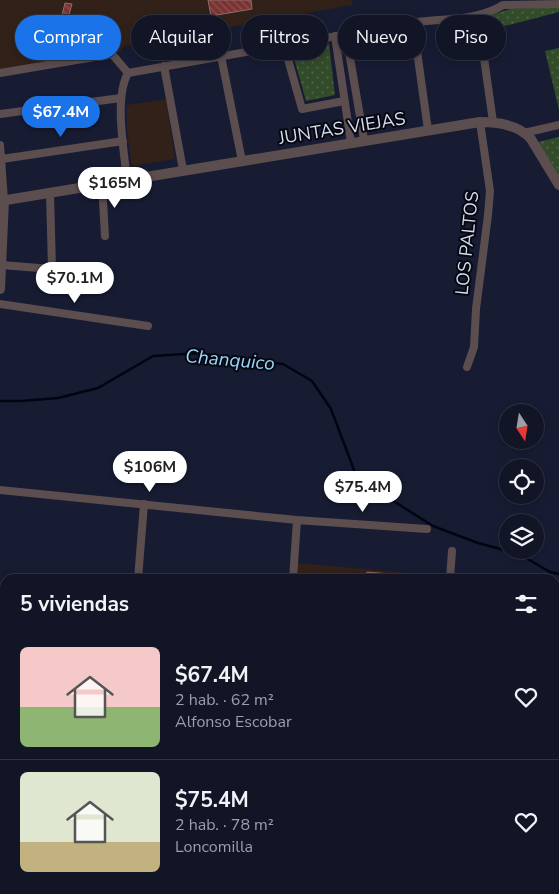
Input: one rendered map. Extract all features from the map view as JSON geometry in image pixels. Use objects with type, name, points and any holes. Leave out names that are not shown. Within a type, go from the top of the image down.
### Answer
[{"type":"street","points":[[478,15],[497,10],[503,3],[556,2]]},
{"type":"street","points":[[328,37],[338,35]]},
{"type":"street","points":[[335,36],[351,143]]},
{"type":"street","points":[[0,73],[112,54],[128,73]]},
{"type":"street","points":[[128,73],[198,60]]},
{"type":"street","points":[[222,60],[242,161]]},
{"type":"street","points":[[288,60],[302,109],[344,101]]},
{"type":"street","points":[[350,60],[364,140]]},
{"type":"street","points":[[418,60],[428,130]]},
{"type":"street","points":[[484,60],[493,122]]},
{"type":"street","points":[[164,66],[183,170]]},
{"type":"street","points":[[127,180],[121,98],[123,83],[128,73]]},
{"type":"street","points":[[0,114],[121,98]]},
{"type":"street","name":"JUNTAS VIEJAS","points":[[2,200],[480,122],[493,122],[510,126],[524,133]]},
{"type":"street","name":"LOS PALTOS","points":[[468,367],[474,347],[476,309],[490,191],[480,122]]},
{"type":"street","points":[[524,133],[559,125]]},
{"type":"street","points":[[524,133],[531,139],[559,185]]},
{"type":"street","points":[[2,159],[123,141]]},
{"type":"street","points":[[0,145],[2,159],[0,289]]},
{"type":"street","points":[[102,184],[105,236]]},
{"type":"street","points":[[1,265],[52,269],[50,193]]},
{"type":"street","points":[[0,304],[148,326]]},
{"type":"street","points":[[0,490],[297,520],[427,529]]},
{"type":"street","points":[[138,574],[144,504]]},
{"type":"street","points":[[292,574],[297,520]]},
{"type":"street","points":[[450,574],[452,551]]},
{"type":"shaded area","points":[[0,0],[352,0],[352,5],[296,15],[241,15],[241,25],[231,27],[231,15],[131,15],[131,45],[124,46],[121,50],[121,15],[15,15],[15,60],[72,60],[0,72]]},
{"type":"shaded area","points":[[166,99],[175,159],[132,166],[127,131],[127,105]]},
{"type":"shaded area","points":[[297,563],[421,574],[296,574]]},
{"type":"green space","points":[[559,7],[559,12],[506,26],[506,15],[491,15],[510,9]]},
{"type":"green space","points":[[328,44],[335,95],[306,101],[295,60],[328,60]]},
{"type":"green space","points":[[559,48],[559,110],[545,51]]},
{"type":"green space","points":[[559,137],[559,176],[538,142]]},
{"type":"building","points":[[208,0],[251,0],[252,9],[211,15]]},
{"type":"building","points":[[65,3],[72,4],[69,15],[62,15]]},
{"type":"building","points":[[367,572],[390,574],[367,574]]},
{"type":"waterway","name":"Chanquico","points":[[0,401],[58,398],[98,388],[153,356],[200,353],[230,359],[283,364],[312,381],[331,409],[357,478],[433,526],[478,543],[519,554],[550,572],[559,574]]}]
